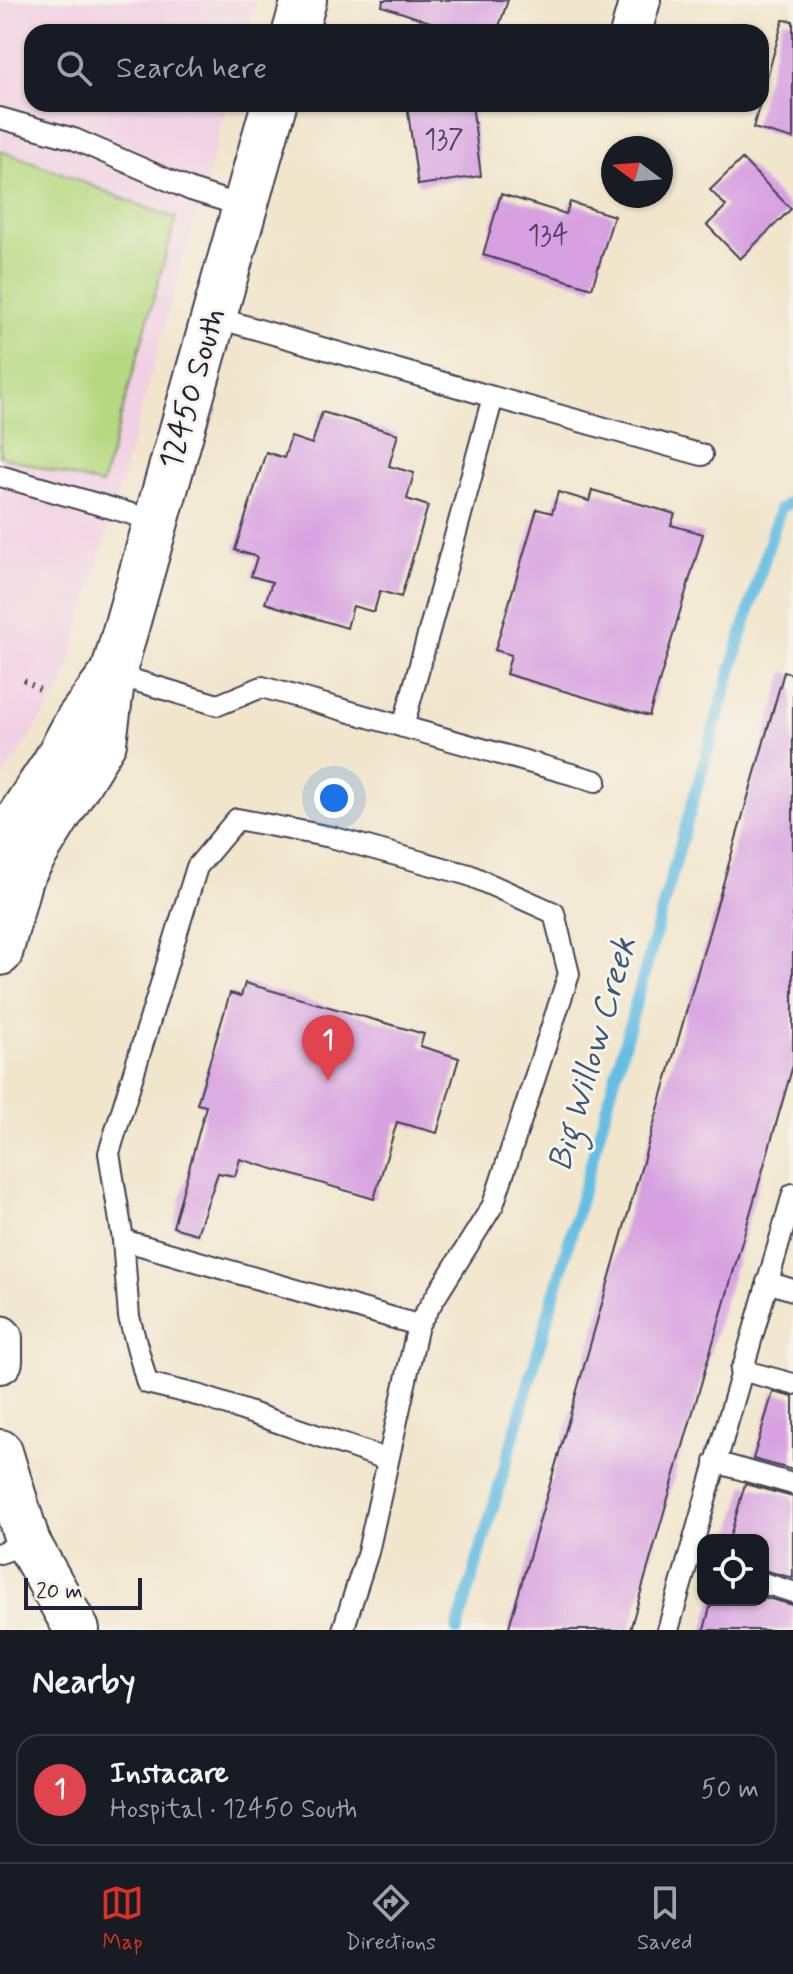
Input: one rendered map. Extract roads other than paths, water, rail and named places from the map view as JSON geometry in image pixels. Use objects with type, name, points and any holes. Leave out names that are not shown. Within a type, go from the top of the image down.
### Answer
[{"type":"street","points":[[297,24],[304,0]]},
{"type":"street","points":[[633,24],[640,0]]},
{"type":"street","name":"12450 South","points":[[0,953],[20,878],[104,742],[113,674],[272,112]]},
{"type":"street","name":"12450 South","points":[[1,842],[54,764],[78,720],[113,674]]},
{"type":"street","points":[[0,1338],[0,1361]]},
{"type":"street","points":[[0,1452],[14,1548],[77,1630]]},
{"type":"lane","points":[[0,118],[74,139],[191,190],[245,207]]},
{"type":"lane","points":[[214,317],[702,455]]},
{"type":"lane","points":[[403,727],[493,397]]},
{"type":"lane","points":[[0,476],[156,521]]},
{"type":"lane","points":[[113,674],[218,705],[262,687],[596,781]]},
{"type":"lane","points":[[343,1630],[368,1552],[386,1459],[418,1325],[493,1205],[569,974],[554,913],[469,875],[331,837],[237,819],[197,867],[109,1153],[123,1240],[129,1317],[147,1383],[201,1396],[386,1459]]},
{"type":"lane","points":[[668,1630],[695,1564],[715,1462],[793,1194]]},
{"type":"lane","points":[[123,1240],[418,1325]]},
{"type":"lane","points":[[767,1282],[793,1290]]},
{"type":"lane","points":[[741,1370],[793,1384]]},
{"type":"lane","points":[[715,1462],[793,1484]]},
{"type":"lane","points":[[769,1585],[793,1592]]},
{"type":"waterway","name":"Big Willow Creek","points":[[457,1630],[738,648],[780,509],[793,501]]},
{"type":"place","name":"Instacare","points":[[328,1081]]}]
